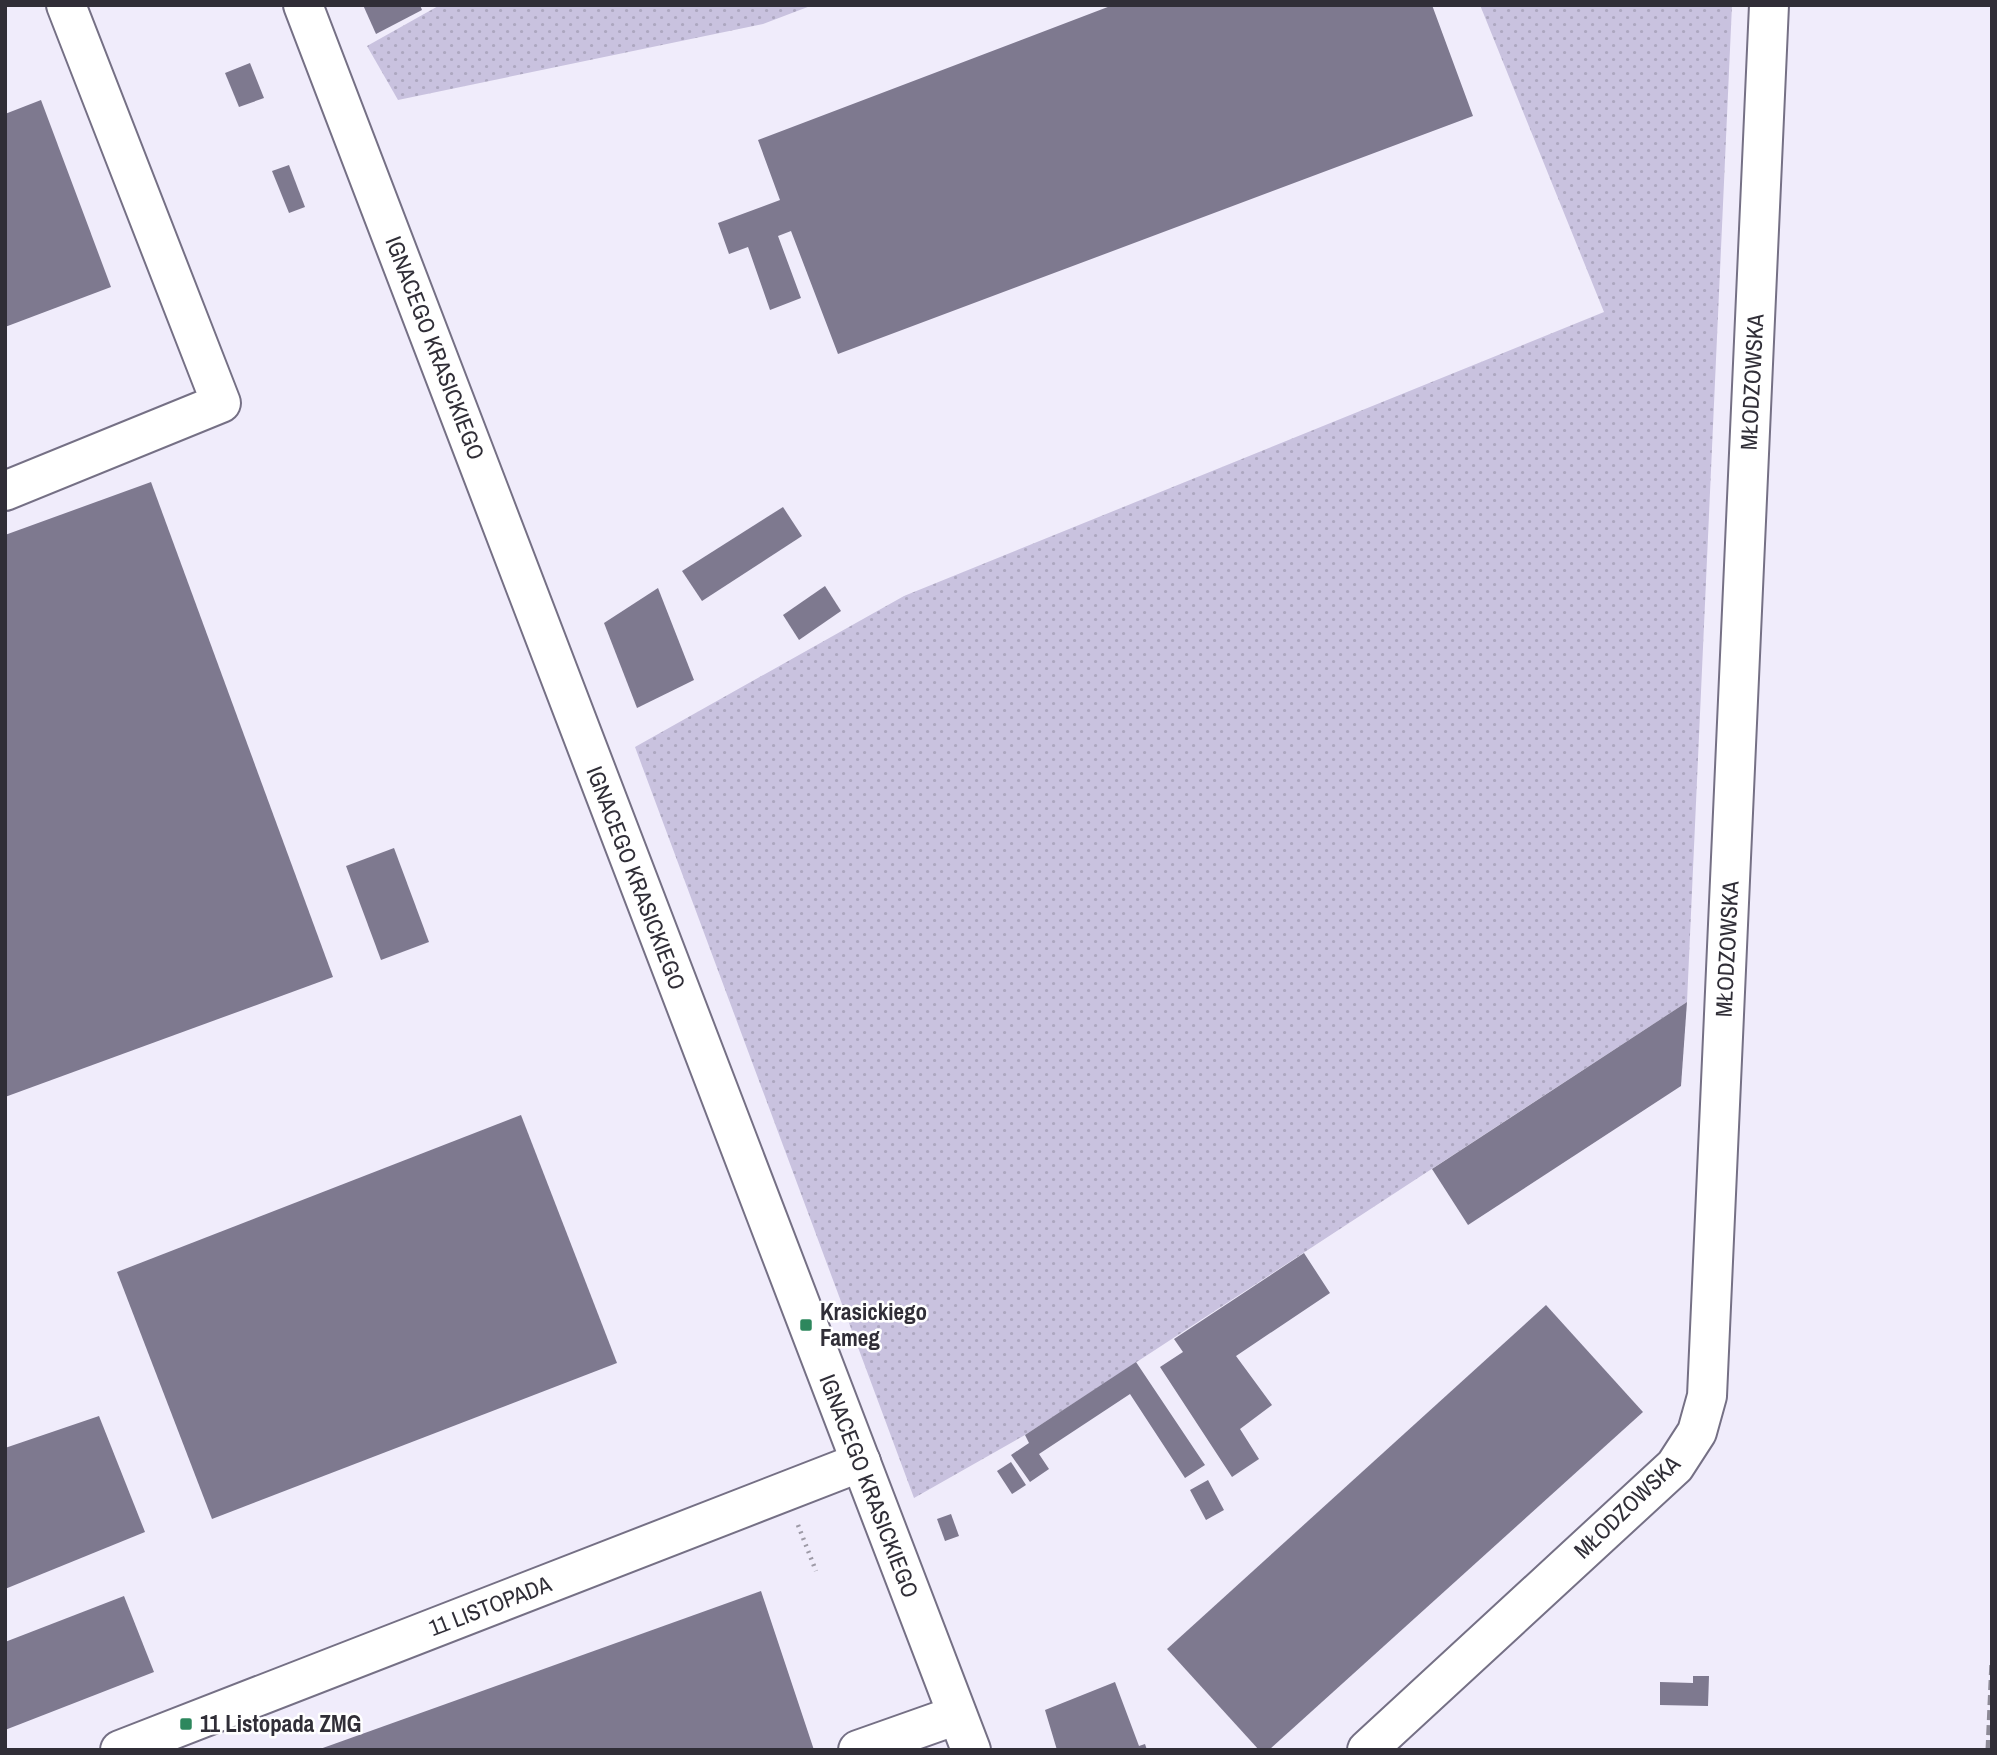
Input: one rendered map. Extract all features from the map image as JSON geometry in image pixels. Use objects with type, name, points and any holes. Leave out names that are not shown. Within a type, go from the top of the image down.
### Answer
[{"type":"street","points":[[5,491],[221,403],[66,5]]},
{"type":"street","name":"IGNACEGO KRASICKIEGO","points":[[303,5],[971,1750]]},
{"type":"street","name":"MŁODZOWSKA","points":[[1367,1750],[1675,1465],[1697,1432],[1707,1396],[1769,5]]},
{"type":"street","name":"11 LISTOPADA","points":[[120,1750],[861,1462]]},
{"type":"street","points":[[858,1750],[957,1715]]},
{"type":"path","points":[[796,1521],[816,1571]]},
{"type":"shaded area","points":[[440,5],[813,5],[763,24],[398,100],[367,46]]},
{"type":"shaded area","points":[[1480,5],[1732,5],[1687,1002],[1025,1435],[914,1498],[635,747],[904,596],[1604,312]]},
{"type":"building","points":[[363,5],[420,5],[422,10],[376,34]]},
{"type":"building","points":[[1113,5],[1432,5],[1473,116],[838,354],[791,231],[778,236],[801,298],[770,310],[748,247],[729,254],[718,223],[780,200],[758,140]]},
{"type":"building","points":[[250,63],[264,98],[239,107],[225,73]]},
{"type":"building","points":[[41,100],[111,287],[5,327],[5,114]]},
{"type":"building","points":[[289,165],[305,207],[289,213],[272,171]]},
{"type":"building","points":[[151,482],[333,977],[5,1097],[5,535]]},
{"type":"building","points":[[783,507],[802,536],[702,601],[682,571]]},
{"type":"building","points":[[825,586],[841,611],[799,640],[783,615]]},
{"type":"building","points":[[658,588],[694,680],[637,708],[604,623]]},
{"type":"building","points":[[394,848],[429,942],[381,960],[346,866]]},
{"type":"building","points":[[1687,1002],[1681,1086],[1468,1225],[1432,1169]]},
{"type":"building","points":[[521,1115],[617,1363],[212,1519],[117,1272]]},
{"type":"building","points":[[1304,1253],[1330,1293],[1236,1356],[1272,1405],[1240,1429],[1259,1459],[1232,1477],[1160,1367],[1183,1352],[1174,1339]]},
{"type":"building","points":[[1546,1305],[1643,1412],[1269,1750],[1259,1750],[1167,1649]]},
{"type":"building","points":[[1136,1362],[1205,1465],[1185,1478],[1130,1394],[1039,1454],[1049,1469],[1030,1482],[1011,1455],[1029,1443],[1025,1435]]},
{"type":"building","points":[[99,1416],[145,1532],[5,1589],[5,1448]]},
{"type":"building","points":[[1011,1462],[1026,1485],[1012,1494],[997,1471]]},
{"type":"building","points":[[1208,1480],[1224,1510],[1206,1520],[1190,1490]]},
{"type":"building","points":[[951,1514],[959,1536],[945,1541],[937,1519]]},
{"type":"building","points":[[761,1591],[814,1750],[320,1750],[320,1749]]},
{"type":"building","points":[[124,1596],[154,1672],[5,1730],[5,1642]]},
{"type":"building","points":[[1693,1676],[1709,1676],[1708,1706],[1660,1705],[1660,1682],[1693,1683]]},
{"type":"building","points":[[1115,1682],[1139,1746],[1145,1744],[1147,1750],[1057,1750],[1045,1710]]},
{"type":"railway","points":[[1988,1750],[1992,1660]]},
{"type":"place","name":"Krasickiego Fameg","points":[[806,1325]]},
{"type":"place","name":"11 Listopada ZMG","points":[[186,1724]]}]
